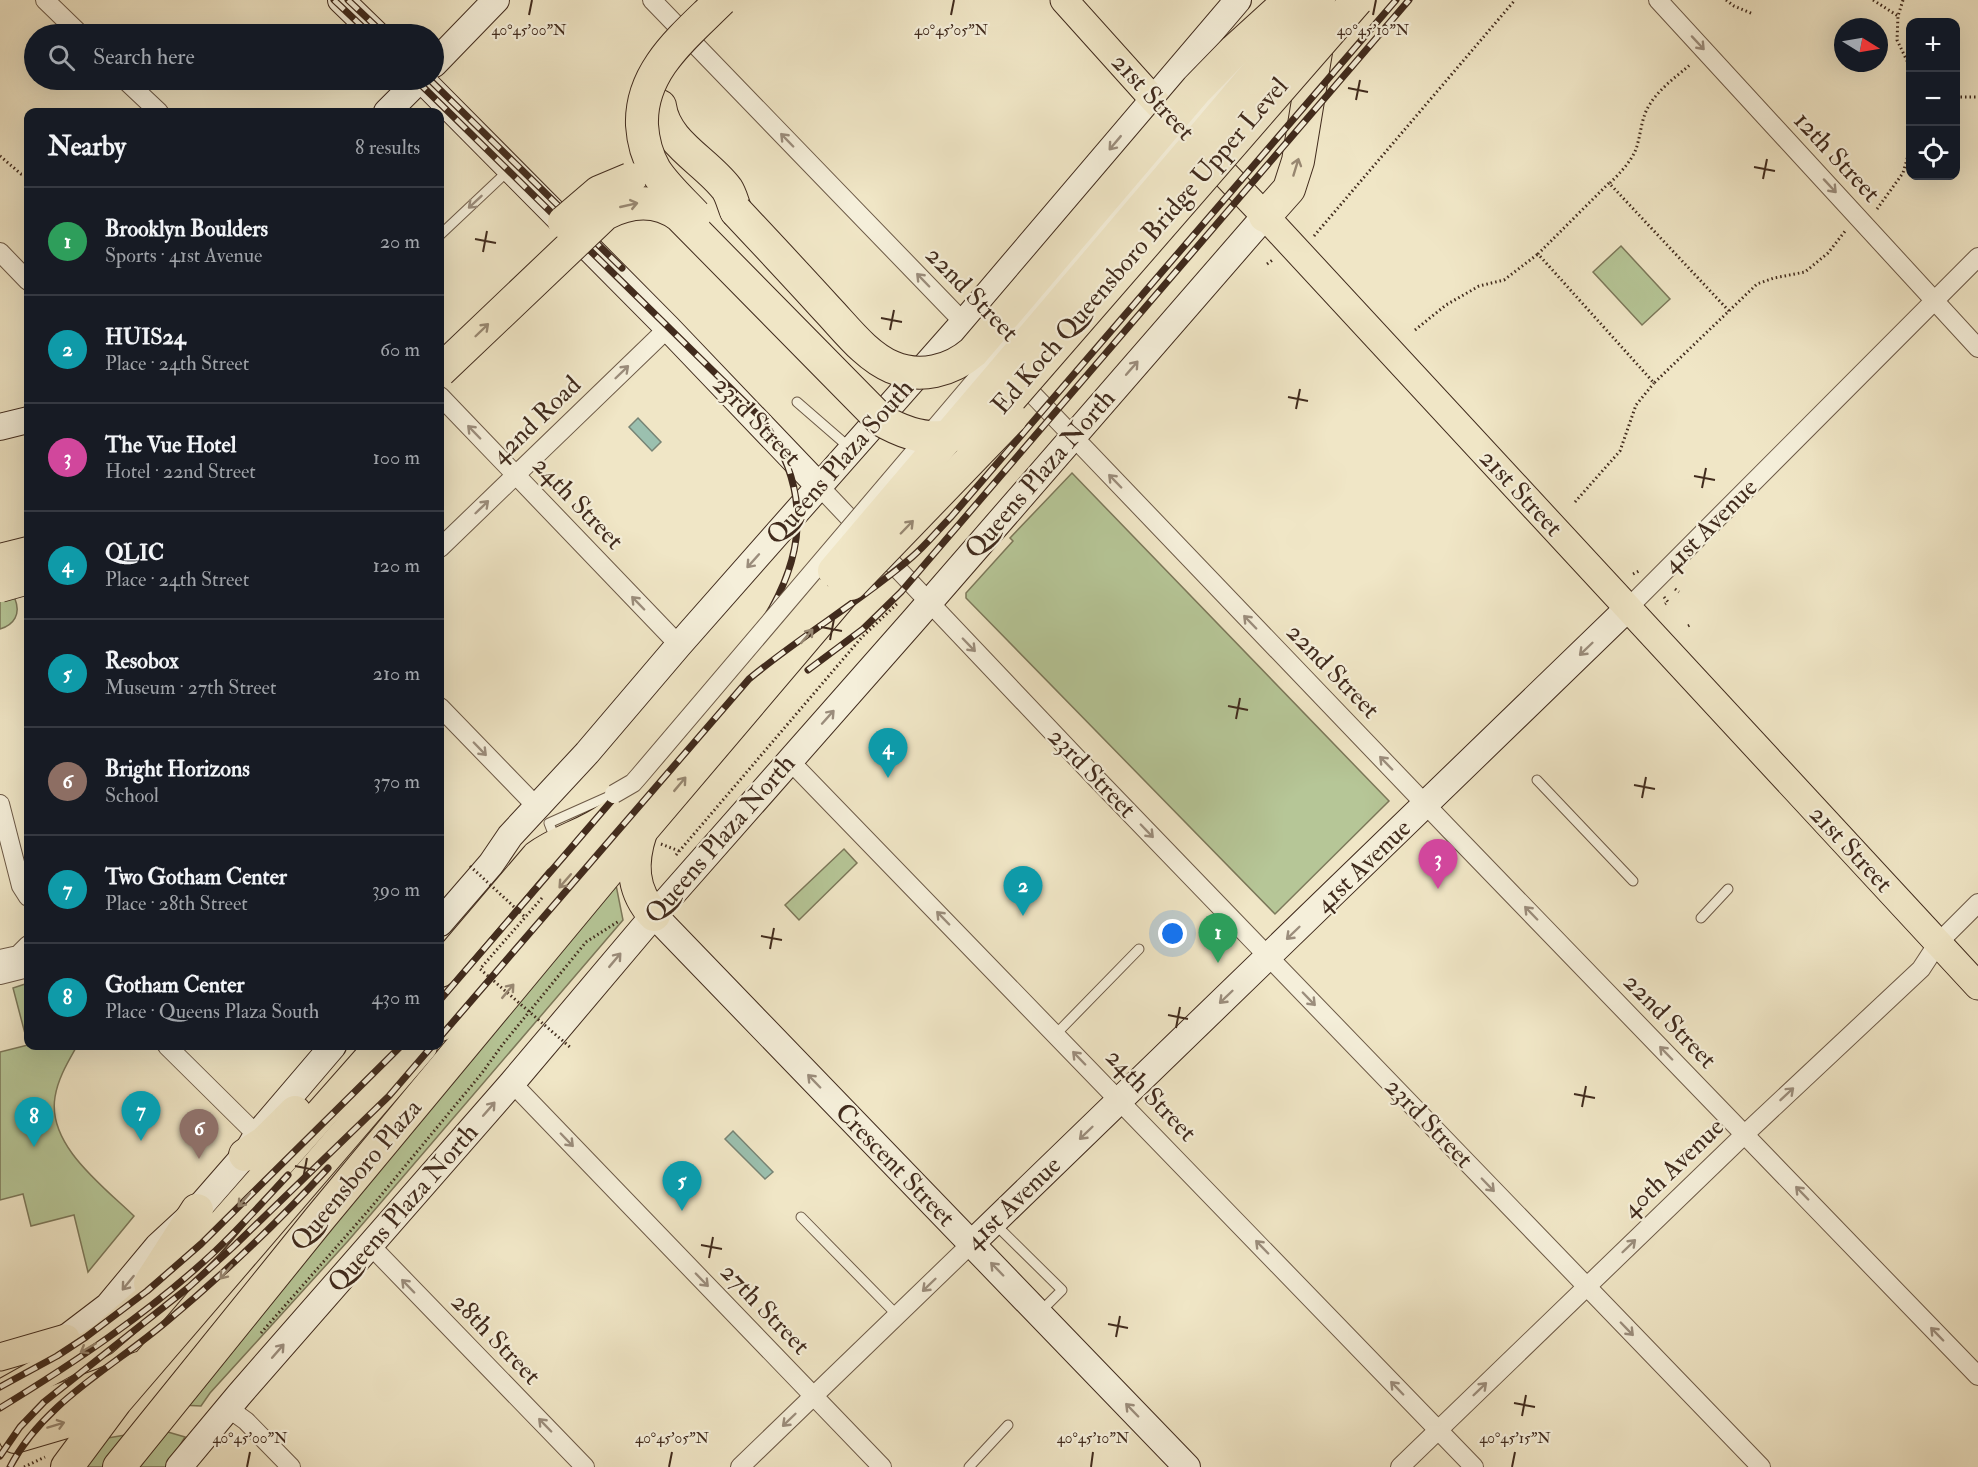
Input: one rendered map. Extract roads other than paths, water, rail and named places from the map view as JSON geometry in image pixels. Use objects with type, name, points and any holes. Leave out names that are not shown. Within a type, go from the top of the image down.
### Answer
[{"type":"highway","points":[[736,0],[717,12],[667,55],[650,83],[644,103],[643,132],[654,167],[670,189],[875,402],[901,419],[922,424],[942,423],[963,415],[995,389],[1276,60],[1334,0]]},
{"type":"highway","points":[[444,338],[592,196],[610,186],[640,177],[676,178],[696,183],[736,211],[858,341],[882,362],[912,373],[948,368],[958,364],[973,352],[1197,89],[1235,50],[1290,0]]},
{"type":"highway","points":[[444,1020],[836,572],[1319,0]]},
{"type":"highway","points":[[1265,216],[1289,189],[1298,160],[1324,0]]},
{"type":"highway","name":"Ed Koch Queensboro Bridge Upper Level","points":[[444,367],[605,214],[624,206],[654,203],[663,205],[680,216],[881,420],[903,431],[923,436],[944,436],[968,432],[988,419],[1008,401],[1357,0]]},
{"type":"highway","points":[[836,572],[999,431],[1370,0]]},
{"type":"highway","points":[[717,12],[673,66],[665,81],[660,106],[663,119],[671,132],[728,190],[736,211]]},
{"type":"highway","points":[[0,560],[24,554]]},
{"type":"highway","name":"Queensboro Plaza","points":[[118,1467],[224,1336],[652,837],[836,572]]},
{"type":"highway","points":[[0,586],[24,580]]},
{"type":"highway","points":[[444,966],[527,867],[557,844],[589,831],[645,788]]},
{"type":"highway","points":[[652,837],[635,856],[634,876],[639,895],[654,915]]},
{"type":"highway","points":[[251,1145],[266,1142],[361,1050]]},
{"type":"highway","points":[[0,1396],[102,1340],[166,1285],[208,1242],[377,1050]]},
{"type":"highway","points":[[67,1467],[116,1401],[418,1050]]},
{"type":"highway","points":[[290,1149],[374,1100]]},
{"type":"highway","points":[[123,1323],[197,1210]]},
{"type":"highway","points":[[0,1422],[104,1384],[148,1364],[224,1336]]},
{"type":"highway","points":[[0,1442],[83,1417],[116,1401],[188,1380]]},
{"type":"main road","points":[[340,0],[365,24]]},
{"type":"main road","points":[[444,54],[496,0]]},
{"type":"main road","name":"21st Street","points":[[1064,0],[1153,99],[1265,216],[1978,986]]},
{"type":"main road","name":"Queens Plaza South","points":[[444,918],[491,864],[510,836],[587,753],[679,645],[964,322],[1238,0]]},
{"type":"main road","points":[[391,108],[410,90]]},
{"type":"main road","name":"23rd Street","points":[[430,90],[668,328],[819,486]]},
{"type":"main road","name":"Queens Plaza North","points":[[179,1467],[512,1083],[654,915],[1265,216]]},
{"type":"main road","points":[[0,427],[24,421]]},
{"type":"main road","name":"41st Avenue","points":[[971,1244],[1628,608]]},
{"type":"main road","name":"Crescent Street","points":[[654,915],[1039,1313],[1177,1461]]},
{"type":"main road","points":[[0,1370],[66,1338],[108,1305],[158,1246],[197,1210],[330,1050]]},
{"type":"main road","points":[[0,1357],[66,1338]]},
{"type":"street","points":[[45,0],[70,24]]},
{"type":"street","name":"22nd Street","points":[[652,0],[1978,1376]]},
{"type":"street","points":[[614,794],[640,776],[836,572],[1299,0]]},
{"type":"street","name":"12th Street","points":[[1658,0],[1978,348]]},
{"type":"street","points":[[136,90],[155,108]]},
{"type":"street","points":[[0,252],[24,277]]},
{"type":"street","name":"41st Avenue","points":[[1628,608],[1978,257]]},
{"type":"street","name":"42nd Road","points":[[444,544],[668,328]]},
{"type":"street","name":"24th Street","points":[[444,400],[679,645]]},
{"type":"street","name":"23rd Street","points":[[819,486],[928,603],[1761,1467]]},
{"type":"street","points":[[0,549],[24,575]]},
{"type":"street","points":[[444,711],[537,807]]},
{"type":"street","name":"24th Street","points":[[789,760],[1474,1467]]},
{"type":"street","points":[[0,804],[24,891]]},
{"type":"street","name":"40th Avenue","points":[[1400,1467],[1745,1134],[1921,969],[1938,943],[1978,903]]},
{"type":"street","points":[[0,959],[18,955],[24,949]]},
{"type":"street","points":[[0,975],[24,969]]},
{"type":"street","points":[[170,1050],[251,1145]]},
{"type":"street","name":"27th Street","points":[[512,1083],[882,1467]]},
{"type":"street","name":"41st Avenue","points":[[740,1467],[971,1244]]},
{"type":"street","name":"28th Street","points":[[370,1245],[585,1467]]},
{"type":"street","points":[[228,1408],[246,1421],[291,1467]]},
{"type":"lane","points":[[444,231],[511,169]]},
{"type":"lane","points":[[797,402],[851,450]]},
{"type":"lane","points":[[1537,780],[1633,881]]},
{"type":"lane","points":[[557,844],[549,823],[614,794]]},
{"type":"lane","points":[[1701,918],[1728,889]]},
{"type":"lane","points":[[1056,1034],[1139,949]]},
{"type":"lane","points":[[801,1217],[897,1316]]},
{"type":"lane","points":[[993,1222],[1062,1290],[1039,1313]]},
{"type":"lane","points":[[969,1467],[1008,1425]]},
{"type":"railway","points":[[334,0],[359,24]]},
{"type":"railway","points":[[348,0],[373,24]]},
{"type":"railway","points":[[444,1032],[749,679],[893,573],[951,517],[1396,0]]},
{"type":"railway","points":[[808,670],[863,629],[901,592],[1409,0]]},
{"type":"railway","points":[[426,90],[761,418],[778,445],[790,472],[796,499],[797,525],[794,552],[786,578],[757,632],[444,995]]},
{"type":"railway","points":[[440,90],[622,268]]},
{"type":"railway","points":[[0,1387],[57,1356],[147,1291],[201,1244],[397,1050]]},
{"type":"railway","points":[[0,1456],[20,1427],[44,1402],[189,1287],[233,1247],[389,1096],[429,1050]]},
{"type":"railway","points":[[10,1467],[24,1444],[60,1405],[80,1387],[145,1339],[209,1285],[270,1228],[328,1168]]},
{"type":"railway","points":[[0,1408],[82,1355],[187,1277],[250,1216],[288,1175]]},
{"type":"place","name":"QLIC","points":[[888,778]]},
{"type":"place","name":"The Vue Hotel","points":[[1438,889]]},
{"type":"place","name":"HUIS24","points":[[1023,916]]},
{"type":"place","name":"Brooklyn Boulders","points":[[1218,963]]},
{"type":"place","name":"Two Gotham Center","points":[[141,1141]]},
{"type":"place","name":"Gotham Center","points":[[34,1147]]},
{"type":"place","name":"Bright Horizons","points":[[199,1159]]},
{"type":"place","name":"Resobox","points":[[682,1211]]}]
